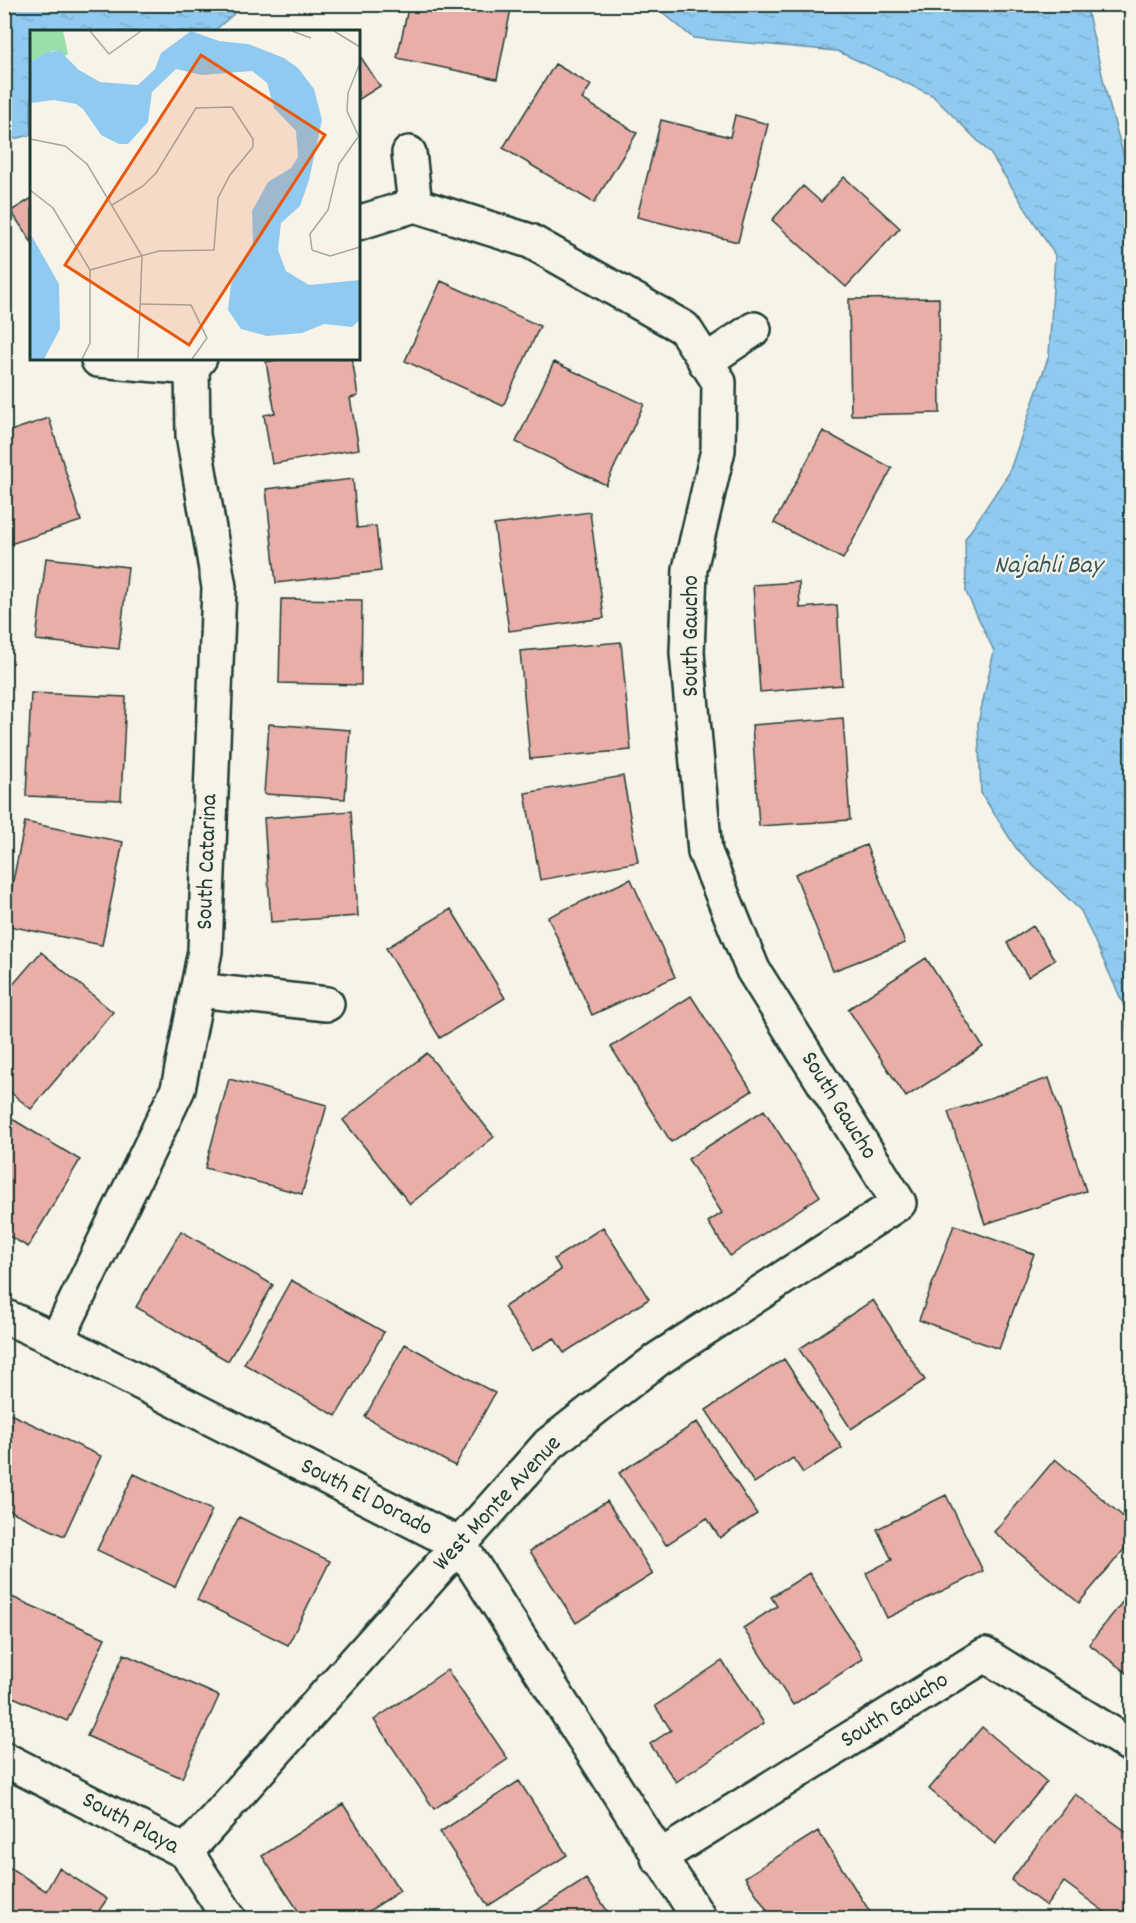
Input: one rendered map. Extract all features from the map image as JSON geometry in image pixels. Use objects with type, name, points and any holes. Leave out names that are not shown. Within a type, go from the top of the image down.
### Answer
[{"type":"street","points":[[360,222],[415,205],[409,153]]},
{"type":"street","name":"South Gaucho","points":[[415,205],[530,241],[684,328],[719,382],[718,450],[690,569],[687,653],[705,852],[753,970],[899,1203]]},
{"type":"street","points":[[705,362],[754,329]]},
{"type":"street","points":[[98,360],[196,363]]},
{"type":"street","name":"South Catarina","points":[[57,1340],[178,1089],[205,951],[219,587],[193,435],[196,363]]},
{"type":"street","points":[[197,990],[327,1004]]},
{"type":"street","name":"West Monte Avenue","points":[[186,1852],[549,1444],[658,1359],[899,1203]]},
{"type":"street","name":"South El Dorado","points":[[4,1316],[57,1340],[460,1545],[658,1858],[699,1918]]},
{"type":"street","name":"South Gaucho","points":[[658,1858],[985,1655],[1131,1746]]},
{"type":"street","name":"South Playa","points":[[4,1760],[186,1852],[229,1918]]},
{"type":"water","points":[[5,4],[244,4],[215,30],[30,30],[30,135],[5,141]]},
{"type":"water","name":"Najahli Bay","points":[[654,5],[1086,5],[1107,96],[1132,185],[1131,1106],[1125,1008],[1081,911],[1016,848],[981,793],[978,723],[994,651],[966,592],[965,539],[1009,473],[1049,355],[1055,255],[990,153],[932,95],[837,51],[693,38]]},
{"type":"building","points":[[409,4],[512,4],[497,79],[397,58]]},
{"type":"building","points":[[360,56],[380,86],[360,99]]},
{"type":"building","points":[[555,64],[591,85],[582,99],[637,133],[594,203],[503,148]]},
{"type":"building","points":[[735,115],[768,124],[738,242],[637,217],[661,120],[730,137]]},
{"type":"building","points":[[844,177],[900,228],[846,287],[772,220],[803,186],[821,202]]},
{"type":"building","points":[[30,199],[30,240],[11,211]]},
{"type":"building","points":[[441,281],[540,326],[503,406],[405,361]]},
{"type":"building","points":[[4,284],[10,285],[4,304]]},
{"type":"building","points":[[939,298],[940,413],[851,415],[849,299]]},
{"type":"building","points":[[352,360],[358,396],[350,398],[359,449],[272,464],[264,415],[275,413],[266,362]]},
{"type":"building","points":[[554,362],[644,404],[606,485],[516,442]]},
{"type":"building","points":[[49,418],[81,521],[4,546],[4,433]]},
{"type":"building","points":[[823,431],[892,468],[843,559],[774,523]]},
{"type":"building","points":[[353,479],[357,528],[376,526],[381,571],[276,583],[266,489]]},
{"type":"building","points":[[590,512],[604,618],[509,631],[494,525]]},
{"type":"building","points":[[46,558],[128,567],[119,649],[36,640]]},
{"type":"building","points":[[799,582],[800,608],[837,605],[842,685],[760,692],[753,585]]},
{"type":"building","points":[[281,599],[362,600],[361,685],[279,683]]},
{"type":"building","points":[[621,642],[631,750],[530,759],[520,651]]},
{"type":"building","points":[[31,693],[126,697],[121,800],[26,796]]},
{"type":"building","points":[[843,718],[850,820],[759,826],[752,725]]},
{"type":"building","points":[[269,724],[350,730],[345,799],[264,794]]},
{"type":"building","points":[[623,776],[638,862],[540,880],[525,793]]},
{"type":"building","points":[[351,811],[358,916],[271,922],[264,818]]},
{"type":"building","points":[[25,822],[123,842],[102,945],[4,925]]},
{"type":"building","points":[[866,845],[905,943],[833,971],[795,874]]},
{"type":"building","points":[[631,879],[675,977],[592,1015],[548,917]]},
{"type":"building","points":[[451,909],[505,998],[440,1038],[386,948]]},
{"type":"building","points":[[1033,926],[1055,960],[1028,977],[1007,943]]},
{"type":"building","points":[[41,952],[113,1012],[31,1109],[4,1087],[4,995]]},
{"type":"building","points":[[926,958],[983,1047],[906,1097],[848,1009]]},
{"type":"building","points":[[691,996],[752,1091],[671,1142],[611,1047]]},
{"type":"building","points":[[427,1053],[494,1137],[410,1204],[343,1120]]},
{"type":"building","points":[[1049,1078],[1086,1191],[985,1224],[948,1112]]},
{"type":"building","points":[[229,1079],[327,1105],[302,1194],[205,1168]]},
{"type":"building","points":[[764,1110],[820,1196],[730,1256],[708,1222],[722,1213],[688,1159]]},
{"type":"building","points":[[4,1114],[80,1160],[28,1247],[4,1233]]},
{"type":"building","points":[[954,1225],[1034,1254],[999,1349],[919,1320]]},
{"type":"building","points":[[603,1227],[649,1299],[564,1353],[554,1338],[532,1351],[504,1307],[561,1270],[554,1259]]},
{"type":"building","points":[[181,1231],[273,1285],[228,1361],[136,1307]]},
{"type":"building","points":[[291,1280],[384,1332],[336,1416],[244,1364]]},
{"type":"building","points":[[873,1300],[925,1380],[851,1429],[799,1349]]},
{"type":"building","points":[[405,1344],[495,1393],[455,1466],[365,1417]]},
{"type":"building","points":[[784,1359],[842,1448],[803,1473],[793,1458],[754,1483],[706,1410]]},
{"type":"building","points":[[6,1412],[101,1456],[64,1536],[4,1508],[4,1415]]},
{"type":"building","points":[[697,1422],[757,1514],[720,1538],[707,1518],[666,1545],[619,1473]]},
{"type":"building","points":[[1055,1459],[1132,1524],[1132,1540],[1079,1603],[994,1532]]},
{"type":"building","points":[[134,1474],[212,1510],[175,1587],[97,1550]]},
{"type":"building","points":[[946,1495],[983,1571],[887,1618],[866,1573],[892,1560],[877,1529]]},
{"type":"building","points":[[607,1501],[653,1574],[576,1623],[530,1551]]},
{"type":"building","points":[[239,1517],[330,1561],[288,1645],[197,1600]]},
{"type":"building","points":[[809,1573],[863,1659],[793,1705],[743,1628],[777,1606],[771,1597]]},
{"type":"building","points":[[1132,1590],[1132,1677],[1089,1644]]},
{"type":"building","points":[[5,1594],[105,1638],[67,1721],[4,1693]]},
{"type":"building","points":[[124,1654],[219,1696],[182,1778],[87,1736]]},
{"type":"building","points":[[722,1661],[764,1723],[676,1782],[650,1744],[671,1730],[655,1706]]},
{"type":"building","points":[[447,1670],[508,1759],[434,1809],[374,1720]]},
{"type":"building","points":[[982,1727],[1047,1782],[995,1844],[929,1789]]},
{"type":"building","points":[[519,1781],[567,1855],[488,1906],[440,1832]]},
{"type":"building","points":[[1075,1794],[1132,1836],[1132,1901],[1118,1918],[1113,1918],[1064,1882],[1046,1906],[1011,1880]]},
{"type":"building","points":[[343,1804],[400,1891],[358,1918],[303,1918],[262,1856]]},
{"type":"building","points":[[818,1831],[874,1918],[772,1918],[745,1877]]},
{"type":"building","points":[[4,1864],[46,1891],[59,1868],[107,1899],[94,1918],[4,1918]]},
{"type":"building","points":[[586,1879],[612,1918],[525,1918]]}]
